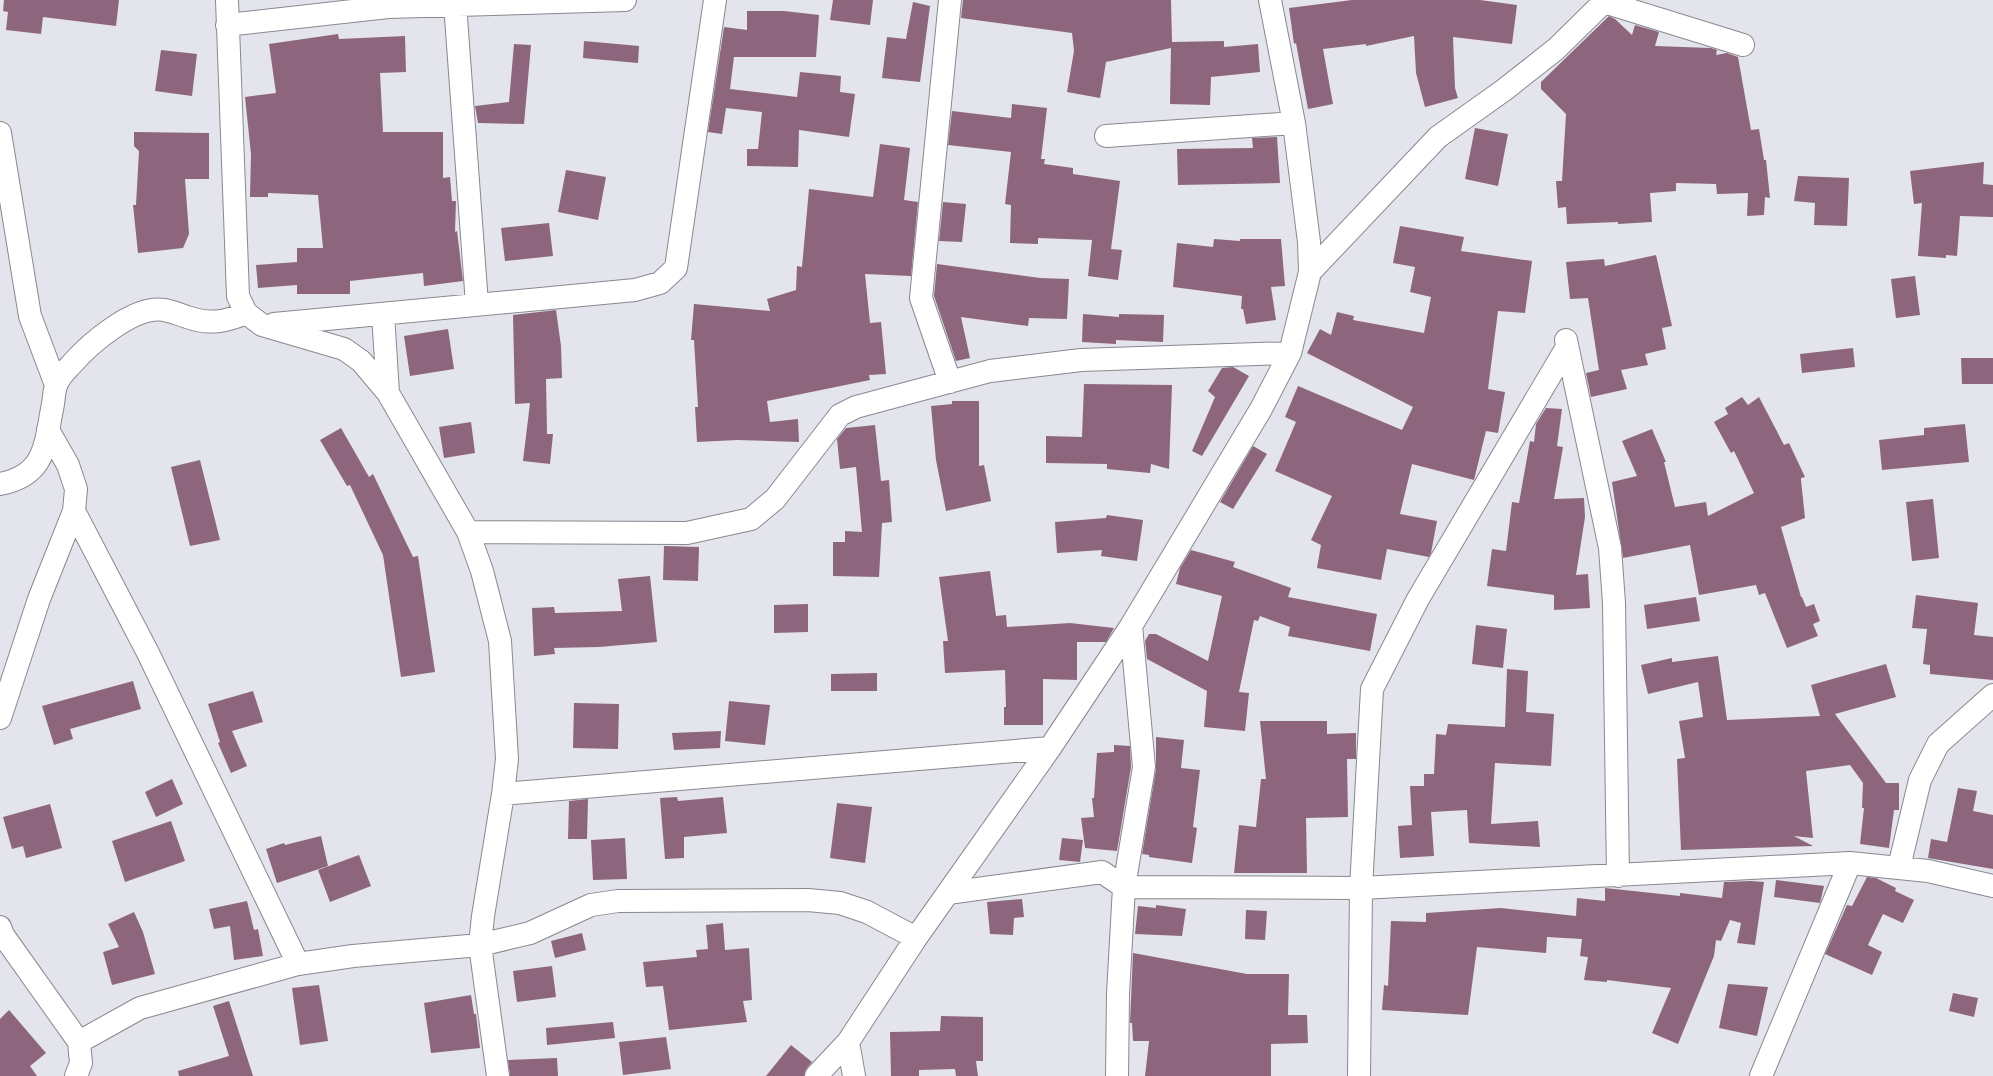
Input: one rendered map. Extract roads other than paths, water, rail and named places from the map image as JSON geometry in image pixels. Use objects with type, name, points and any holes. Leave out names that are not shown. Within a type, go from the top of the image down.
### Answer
[{"type":"street","points":[[227,0],[238,296],[254,319],[344,349],[361,361],[388,393],[468,532],[482,571],[500,641],[507,759],[480,945],[498,1076]]},
{"type":"street","points":[[227,25],[388,7],[625,0]]},
{"type":"street","points":[[0,484],[17,481],[34,469],[44,452],[56,385],[69,366],[100,336],[141,312],[163,310],[190,318],[212,322],[383,314],[635,290],[660,283],[676,268],[715,0]]},
{"type":"street","points":[[950,0],[921,298],[950,382]]},
{"type":"street","points":[[816,1076],[848,1042],[916,938],[1050,748],[1132,626],[1261,409],[1290,353],[1310,272],[1309,242],[1294,123],[1270,0]]},
{"type":"street","points":[[1310,272],[1438,137],[1504,90],[1556,49],[1605,1],[1743,45]]},
{"type":"street","points":[[455,4],[477,304]]},
{"type":"street","points":[[1106,136],[1294,123]]},
{"type":"street","points":[[0,132],[30,316],[56,385]]},
{"type":"street","points":[[383,314],[388,393]]},
{"type":"street","points":[[1359,1076],[1361,888],[1372,689],[1418,599],[1566,343],[1610,548],[1614,603],[1618,876]]},
{"type":"street","points":[[468,532],[687,533],[751,519],[775,499],[840,415],[856,406],[990,371],[1081,360],[1290,353]]},
{"type":"street","points":[[0,718],[40,598],[74,511],[76,489],[68,465],[48,430]]},
{"type":"street","points":[[74,511],[148,653],[298,964]]},
{"type":"street","points":[[1117,1076],[1118,994],[1124,887],[1144,767],[1132,626]]},
{"type":"street","points":[[1899,867],[1920,780],[1938,744],[1993,695]]},
{"type":"street","points":[[503,794],[1050,748]]},
{"type":"street","points":[[1761,1076],[1850,863]]},
{"type":"street","points":[[948,894],[1102,872],[1124,887],[1361,888],[1850,863],[1928,871],[1993,886]]},
{"type":"street","points":[[79,1042],[140,1008],[298,964],[353,956],[480,945],[530,933],[591,905],[618,901],[808,900],[840,903],[867,912],[916,938]]},
{"type":"street","points":[[0,927],[3,935],[79,1042],[80,1063],[76,1076]]},
{"type":"street","points":[[848,1042],[854,1076]]}]
